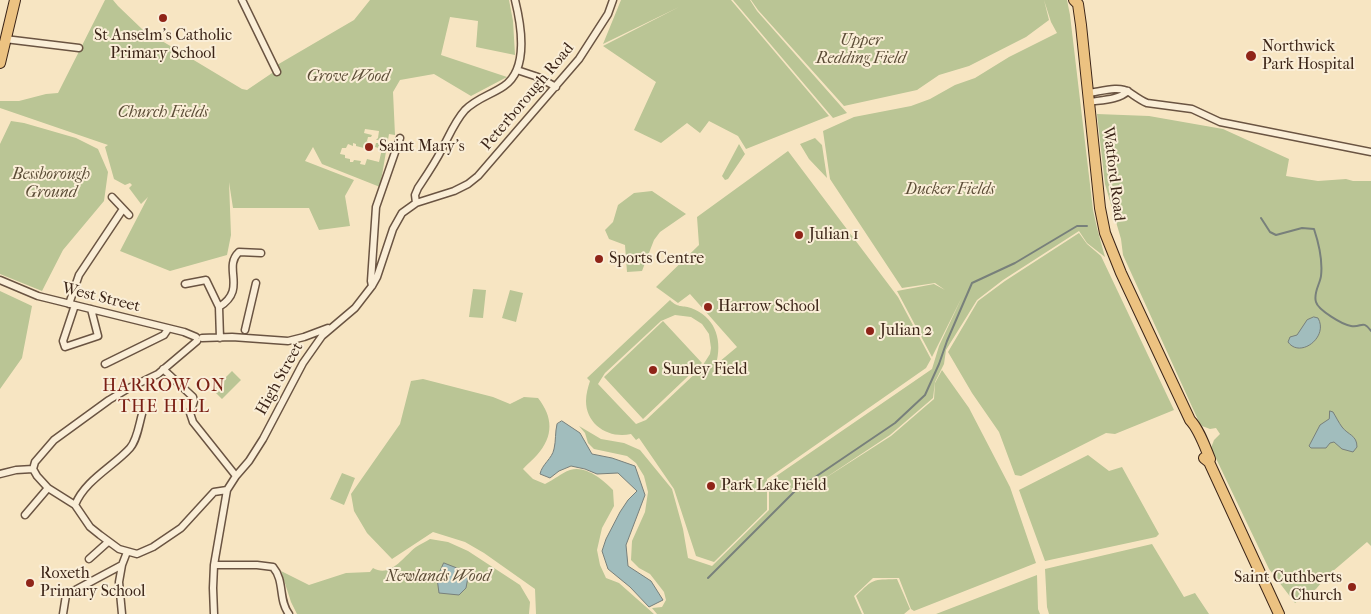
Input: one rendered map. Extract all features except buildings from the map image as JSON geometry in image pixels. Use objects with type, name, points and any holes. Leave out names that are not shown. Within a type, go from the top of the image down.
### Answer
[{"type":"main road","points":[[0,58],[15,0]]},
{"type":"main road","name":"Watford Road","points":[[1077,1],[1100,208],[1105,233],[1121,273],[1207,452],[1210,459],[1209,462],[1279,614]]},
{"type":"street","points":[[242,0],[277,72]]},
{"type":"street","points":[[416,204],[415,195],[418,188],[460,117],[475,102],[506,85],[513,78],[517,70],[521,37],[515,0]]},
{"type":"street","name":"Peterborough Road","points":[[416,204],[454,191],[478,176],[556,87],[587,48],[608,14],[613,0]]},
{"type":"street","points":[[5,39],[79,48]]},
{"type":"street","points":[[517,70],[538,76],[556,87]]},
{"type":"street","points":[[1089,98],[1121,89],[1128,91],[1147,103],[1192,109],[1220,122],[1371,152]]},
{"type":"street","points":[[372,286],[370,281],[376,206],[400,138]]},
{"type":"street","points":[[112,197],[129,215]]},
{"type":"street","name":"High Street","points":[[214,614],[214,565],[227,490],[263,439],[303,362],[322,336],[356,308],[372,286],[398,219],[404,211],[416,204]]},
{"type":"street","points":[[91,309],[98,336],[65,347],[63,339],[79,276],[123,209]]},
{"type":"street","points":[[219,307],[228,301],[233,292],[233,264],[237,253],[244,251],[261,253]]},
{"type":"street","name":"West Street","points":[[0,280],[38,296],[168,329],[198,339],[244,334],[296,340],[332,328]]},
{"type":"street","points":[[185,284],[206,280],[219,307],[220,338]]},
{"type":"street","points":[[244,334],[256,283]]},
{"type":"street","points":[[105,364],[164,335],[168,329]]},
{"type":"street","points":[[198,339],[152,377],[109,400],[54,440],[35,462],[33,470],[48,488],[76,505],[90,527],[108,542],[136,554],[153,547],[182,528],[214,492],[227,490]]},
{"type":"street","points":[[163,369],[193,397],[194,401],[190,413],[193,422],[236,476]]},
{"type":"street","points":[[76,505],[96,478],[130,447],[142,414]]},
{"type":"street","points":[[0,474],[16,470],[33,470]]},
{"type":"street","points":[[25,515],[48,488]]},
{"type":"street","points":[[89,559],[108,542]]},
{"type":"street","points":[[122,614],[119,582],[122,565],[128,552]]},
{"type":"street","points":[[62,614],[66,595],[122,565]]},
{"type":"street","points":[[214,565],[273,567],[280,576],[283,604],[289,614]]},
{"type":"green space","points":[[105,0],[113,0],[142,29],[242,89],[247,90],[278,69],[277,65],[354,20],[370,0],[509,0],[513,21],[515,55],[476,47],[478,21],[450,17],[441,55],[507,77],[471,96],[434,74],[400,80],[393,92],[395,135],[389,134],[380,187],[322,164],[313,147],[305,161],[354,180],[345,196],[350,226],[319,230],[309,208],[233,208],[229,182],[231,235],[227,255],[170,271],[120,251],[148,197],[141,204],[129,188],[132,185],[130,183],[125,185],[114,179],[105,147],[108,145],[0,108],[0,101],[19,101],[58,93]],"holes":[[[365,129],[379,131],[376,140],[378,140],[378,143],[376,143],[375,147],[382,149],[379,162],[367,159],[365,165],[360,164],[361,161],[354,160],[350,162],[350,159],[340,154],[342,148],[346,148],[348,144],[353,146],[353,143],[364,148],[364,145],[369,146],[368,137],[372,135],[364,133]]]},
{"type":"green space","points":[[621,0],[731,0],[829,116],[746,149],[738,136],[709,121],[700,133],[687,123],[661,143],[634,130],[656,82],[603,46],[679,7],[603,44]]},
{"type":"green space","points":[[733,0],[750,0],[757,11],[847,113],[833,118]]},
{"type":"green space","name":"Upper Redding Field","points":[[751,0],[1044,0],[1049,20],[1026,37],[969,66],[939,75],[917,90],[844,106]]},
{"type":"green space","name":"Ducker Fields","points":[[1044,0],[1067,0],[1093,210],[1105,257],[1087,243],[1079,231],[1003,280],[977,300],[946,350],[944,364],[935,382],[933,398],[890,435],[816,484],[891,436],[934,399],[935,383],[942,370],[969,408],[1010,487],[1036,563],[914,611],[911,609],[899,578],[873,578],[854,596],[862,614],[657,614],[652,608],[662,607],[666,600],[664,592],[650,574],[639,568],[631,560],[632,541],[645,512],[648,492],[644,476],[636,463],[627,456],[594,449],[588,443],[585,433],[579,426],[601,439],[624,443],[640,450],[672,489],[683,529],[688,558],[712,566],[769,510],[769,481],[932,369],[939,346],[962,297],[932,357],[897,291],[934,284],[945,290],[935,283],[902,288],[830,179],[823,131],[854,117],[911,106],[930,99],[955,85],[975,78],[1009,57],[1057,33],[1051,22]]},
{"type":"green space","points":[[1097,114],[1149,116],[1223,129],[1289,159],[1286,176],[1318,181],[1346,179],[1371,181],[1371,546],[1367,542],[1326,577],[1316,589],[1295,603],[1269,569],[1211,448],[1214,440],[1220,434],[1216,428],[1210,429],[1202,426],[1199,422],[1123,255],[1121,239],[1105,184]]},
{"type":"green space","name":"Bessborough Ground","points":[[11,121],[76,138],[98,149],[108,172],[104,201],[63,250],[42,291],[0,274],[0,144]]},
{"type":"green space","points":[[815,138],[822,145],[827,178],[809,159],[800,144]]},
{"type":"green space","points":[[739,144],[745,154],[728,179],[725,180],[722,176]]},
{"type":"green space","points":[[788,151],[898,297],[931,359],[926,368],[767,479],[767,510],[714,562],[696,556],[674,489],[639,438],[636,440],[631,434],[615,434],[600,428],[590,417],[586,401],[590,381],[587,378],[670,300],[673,303],[699,312],[711,322],[717,336],[717,360],[719,362],[737,347],[690,294],[678,303],[656,287],[699,245],[697,217]],"holes":[[[675,315],[691,317],[702,324],[709,334],[710,354],[701,368],[646,420],[636,424],[598,384],[605,373],[661,321]]]},
{"type":"green space","points":[[652,191],[686,214],[660,232],[654,240],[642,271],[627,272],[625,245],[609,239],[605,230],[613,222],[618,205],[634,193]]},
{"type":"green space","points":[[1079,233],[1087,244],[1101,256],[1174,410],[1115,434],[1106,433],[1021,476],[1015,475],[999,432],[972,393],[948,352],[978,301],[1005,281]]},
{"type":"green space","points":[[473,289],[486,290],[483,318],[469,317]]},
{"type":"green space","points":[[510,290],[523,293],[516,322],[502,318]]},
{"type":"green space","points":[[0,291],[32,306],[22,358],[0,389]]},
{"type":"green space","name":"Sunley Field","points":[[663,321],[702,363],[643,419],[604,377]]},
{"type":"green space","points":[[232,371],[241,380],[222,399],[213,390]]},
{"type":"green space","points":[[423,379],[493,397],[510,404],[524,397],[538,398],[547,412],[550,427],[549,434],[543,448],[523,469],[533,479],[545,484],[570,470],[588,471],[613,490],[614,506],[602,528],[597,550],[600,565],[606,578],[619,583],[654,614],[536,614],[535,589],[465,542],[433,532],[392,559],[367,533],[354,511],[351,494],[400,424],[411,381]]},
{"type":"green space","points":[[1088,455],[1109,471],[1122,467],[1159,534],[1156,537],[1045,561],[1019,490]]},
{"type":"green space","points":[[342,473],[355,478],[344,505],[330,499]]},
{"type":"green space","name":"Newlands Wood","points":[[430,539],[448,542],[468,551],[520,585],[530,602],[529,614],[297,614],[281,571],[309,585],[346,573],[370,572],[373,568],[385,570],[396,565],[416,547]]},
{"type":"green space","points":[[1152,544],[1184,597],[1195,593],[1209,614],[1049,614],[1045,569]]},
{"type":"green space","points":[[1037,575],[1038,609],[1040,614],[936,614]]},
{"type":"green space","points":[[897,579],[910,609],[904,614],[864,614],[856,596],[874,581]]},
{"type":"water","points":[[1314,317],[1318,318],[1320,325],[1320,332],[1317,338],[1306,347],[1293,347],[1288,342],[1290,337],[1297,335],[1307,320]]},
{"type":"water","points":[[1330,411],[1333,412],[1344,430],[1357,443],[1357,447],[1353,452],[1342,449],[1334,442],[1330,443],[1326,448],[1311,448],[1309,446],[1320,425],[1329,419]]},
{"type":"water","points":[[562,421],[580,433],[592,454],[612,458],[635,466],[645,495],[626,545],[628,566],[651,581],[663,600],[649,607],[630,587],[608,569],[602,551],[620,512],[637,491],[618,473],[597,474],[571,466],[559,471],[550,478],[540,474],[553,453],[557,424]]},
{"type":"water","points":[[444,563],[462,570],[468,577],[466,588],[459,595],[439,593],[437,578]]},
{"type":"waterway","points":[[1261,218],[1270,232],[1276,235],[1302,228],[1314,229],[1321,258],[1321,276],[1315,295],[1316,302],[1326,313],[1342,323],[1355,326],[1366,325],[1371,331]]},
{"type":"waterway","points":[[708,578],[796,490],[895,423],[925,395],[972,283],[1015,263],[1077,226],[1087,226]]},
{"type":"place","name":"St Anselm's Catholic Primary School","points":[[163,18]]},
{"type":"place","name":"Northwick Park Hospital","points":[[1251,56]]},
{"type":"place","name":"Saint Mary's","points":[[369,147]]},
{"type":"place","name":"Julian 1","points":[[799,235]]},
{"type":"place","name":"Sports Centre","points":[[599,259]]},
{"type":"place","name":"Harrow School","points":[[708,307]]},
{"type":"place","name":"Julian 2","points":[[870,331]]},
{"type":"place","name":"Sunley Field","points":[[653,370]]},
{"type":"place","name":"Park Lake Field","points":[[711,486]]},
{"type":"place","name":"Roxeth Primary School","points":[[30,583]]},
{"type":"place","name":"Saint Cuthberts Church","points":[[1352,587]]},
{"type":"district","name":"HARROW ON THE HILL","points":[[164,397]]},
{"type":"park label","name":"Grove Wood","points":[[348,77]]},
{"type":"park label","name":"Church Fields","points":[[163,113]]}]
